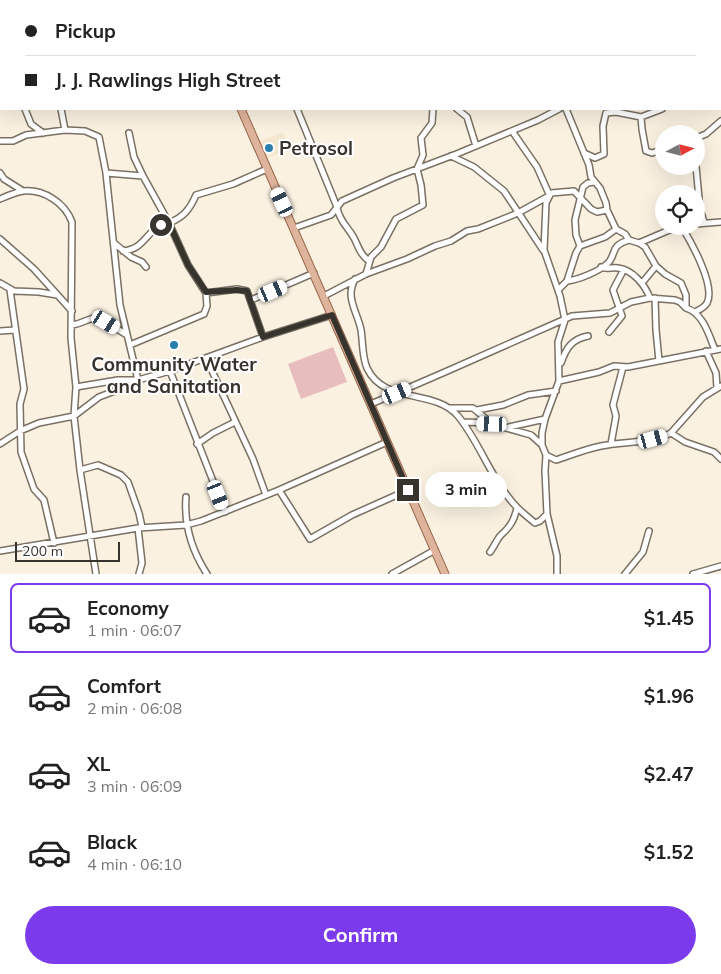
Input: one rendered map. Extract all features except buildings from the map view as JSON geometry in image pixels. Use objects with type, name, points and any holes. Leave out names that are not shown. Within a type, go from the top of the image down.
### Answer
[{"type":"main road","points":[[240,110],[314,273],[445,574]]},
{"type":"street","points":[[25,110],[32,124],[43,133]]},
{"type":"street","points":[[61,110],[65,130]]},
{"type":"street","points":[[297,110],[337,207],[340,219],[355,240],[361,255],[369,261]]},
{"type":"street","points":[[428,110],[433,119]]},
{"type":"street","points":[[366,274],[369,261],[387,238],[396,219],[423,204],[417,169],[423,154],[421,138],[429,129],[433,119],[433,110]]},
{"type":"street","points":[[458,110],[467,117],[476,146]]},
{"type":"street","points":[[294,228],[331,215],[342,201],[348,198],[512,131],[557,110]]},
{"type":"street","points":[[566,110],[584,153],[591,177],[604,196],[606,210],[616,229],[625,234],[629,240]]},
{"type":"street","points":[[589,168],[590,163],[595,158],[604,154],[606,113],[616,112],[641,117],[659,110]]},
{"type":"street","points":[[641,117],[645,150],[652,153],[655,152]]},
{"type":"street","points":[[705,134],[721,122]]},
{"type":"street","points":[[0,141],[13,140],[26,135],[65,130],[85,131],[99,137],[106,173],[120,305],[138,380]]},
{"type":"street","points":[[512,131],[537,167],[548,195],[544,250]]},
{"type":"street","points":[[129,133],[134,156],[143,176],[169,223],[188,265],[206,292],[207,306],[204,314],[130,345]]},
{"type":"street","points":[[584,153],[595,158]]},
{"type":"street","points":[[452,156],[474,167],[504,191],[544,250],[558,290],[565,320],[558,342],[560,368]]},
{"type":"street","points":[[123,251],[133,250],[155,229],[169,223],[189,209],[196,195],[233,184],[267,169]]},
{"type":"street","points":[[0,173],[4,179],[24,191],[41,193],[51,197],[69,214],[72,222],[72,324],[76,388],[74,416],[80,470],[92,536],[96,574]]},
{"type":"street","points":[[106,173],[143,176]]},
{"type":"street","points":[[580,246],[575,230],[575,220],[583,187],[588,183],[594,182]]},
{"type":"street","points":[[0,199],[24,191]]},
{"type":"street","points":[[324,296],[366,274],[451,241],[467,231],[518,214],[548,195],[574,191],[590,209],[597,212],[606,210]]},
{"type":"street","points":[[705,222],[721,222]]},
{"type":"street","points":[[558,290],[567,281],[580,246],[605,236],[616,229]]},
{"type":"street","points":[[567,281],[577,280],[608,263],[617,246],[629,240],[639,242],[658,235]]},
{"type":"street","points":[[688,235],[708,287],[708,301],[703,308],[695,312]]},
{"type":"street","points":[[0,239],[34,269],[72,311]]},
{"type":"street","points":[[645,247],[649,239]]},
{"type":"street","points":[[639,242],[645,247],[656,266],[665,274],[681,282],[686,295],[686,308]]},
{"type":"street","points":[[114,243],[131,257],[142,262],[146,267]]},
{"type":"street","points":[[131,257],[133,250]]},
{"type":"street","points":[[642,283],[656,266]]},
{"type":"street","points":[[601,267],[605,269],[619,268],[642,283],[653,298],[659,361]]},
{"type":"street","points":[[609,332],[622,316],[613,290],[623,271]]},
{"type":"street","points":[[251,300],[314,273]]},
{"type":"street","points":[[355,279],[350,294],[361,327],[367,367],[380,384],[397,393],[425,398],[449,408],[463,422],[505,493],[524,516],[535,523],[547,514]]},
{"type":"street","points":[[0,283],[10,290],[58,296]]},
{"type":"street","points":[[10,290],[24,389],[20,404],[21,452],[34,489],[44,500],[54,543]]},
{"type":"street","points":[[206,292],[247,291],[263,337]]},
{"type":"street","points":[[371,404],[572,316],[610,313],[631,302],[653,298],[675,300],[695,312],[708,331],[715,350]]},
{"type":"street","points":[[76,388],[118,380],[138,380],[170,371],[263,337],[332,315]]},
{"type":"street","points":[[72,324],[101,317],[127,335]]},
{"type":"street","points":[[0,330],[15,330]]},
{"type":"street","points":[[557,574],[557,556],[547,514],[546,455],[542,445],[542,432],[559,381],[565,349],[577,338],[588,336]]},
{"type":"street","points":[[558,350],[565,349]]},
{"type":"street","points":[[559,381],[574,379],[614,366],[623,367],[706,350],[721,349]]},
{"type":"street","points":[[545,471],[556,460],[600,446],[635,442],[666,436],[671,433],[700,400],[719,387],[716,373],[706,350]]},
{"type":"street","points":[[206,358],[252,459],[266,495]]},
{"type":"street","points":[[357,372],[367,367]]},
{"type":"street","points":[[611,444],[616,416],[614,405],[623,367]]},
{"type":"street","points":[[170,371],[225,512]]},
{"type":"street","points":[[0,444],[20,431],[39,423],[74,416],[99,397],[133,384],[138,380]]},
{"type":"street","points":[[449,408],[477,410],[503,405],[528,395],[556,390]]},
{"type":"street","points":[[477,410],[492,424]]},
{"type":"street","points":[[509,427],[545,419]]},
{"type":"street","points":[[197,444],[213,433],[235,422]]},
{"type":"street","points":[[463,422],[509,427],[531,435],[542,445]]},
{"type":"street","points":[[671,433],[685,442],[714,452],[721,459]]},
{"type":"street","points":[[0,551],[140,528],[186,524],[225,512],[279,490],[387,442]]},
{"type":"street","points":[[546,455],[556,460]]},
{"type":"street","points":[[80,470],[98,465],[121,475],[128,482],[139,512],[142,563],[140,574]]},
{"type":"street","points":[[279,490],[310,539],[352,515],[408,490]]},
{"type":"street","points":[[186,497],[186,524],[195,551],[207,574]]},
{"type":"street","points":[[490,552],[500,536],[509,529],[514,521],[517,508]]},
{"type":"street","points":[[625,574],[643,552],[649,531]]},
{"type":"street","points":[[392,574],[435,550]]},
{"type":"street","points":[[693,574],[721,566]]},
{"type":"shaded area","points":[[283,132],[290,149],[265,159],[258,142]]},
{"type":"shaded area","points":[[333,347],[347,382],[301,399],[288,364]]},
{"type":"place","name":"Petrosol","points":[[269,148]]},
{"type":"place","name":"Community Water and Sanitation","points":[[174,345]]},
{"type":"route","points":[[161,225],[169,223],[188,265],[206,292],[247,291],[263,337],[332,315],[408,490]]}]
